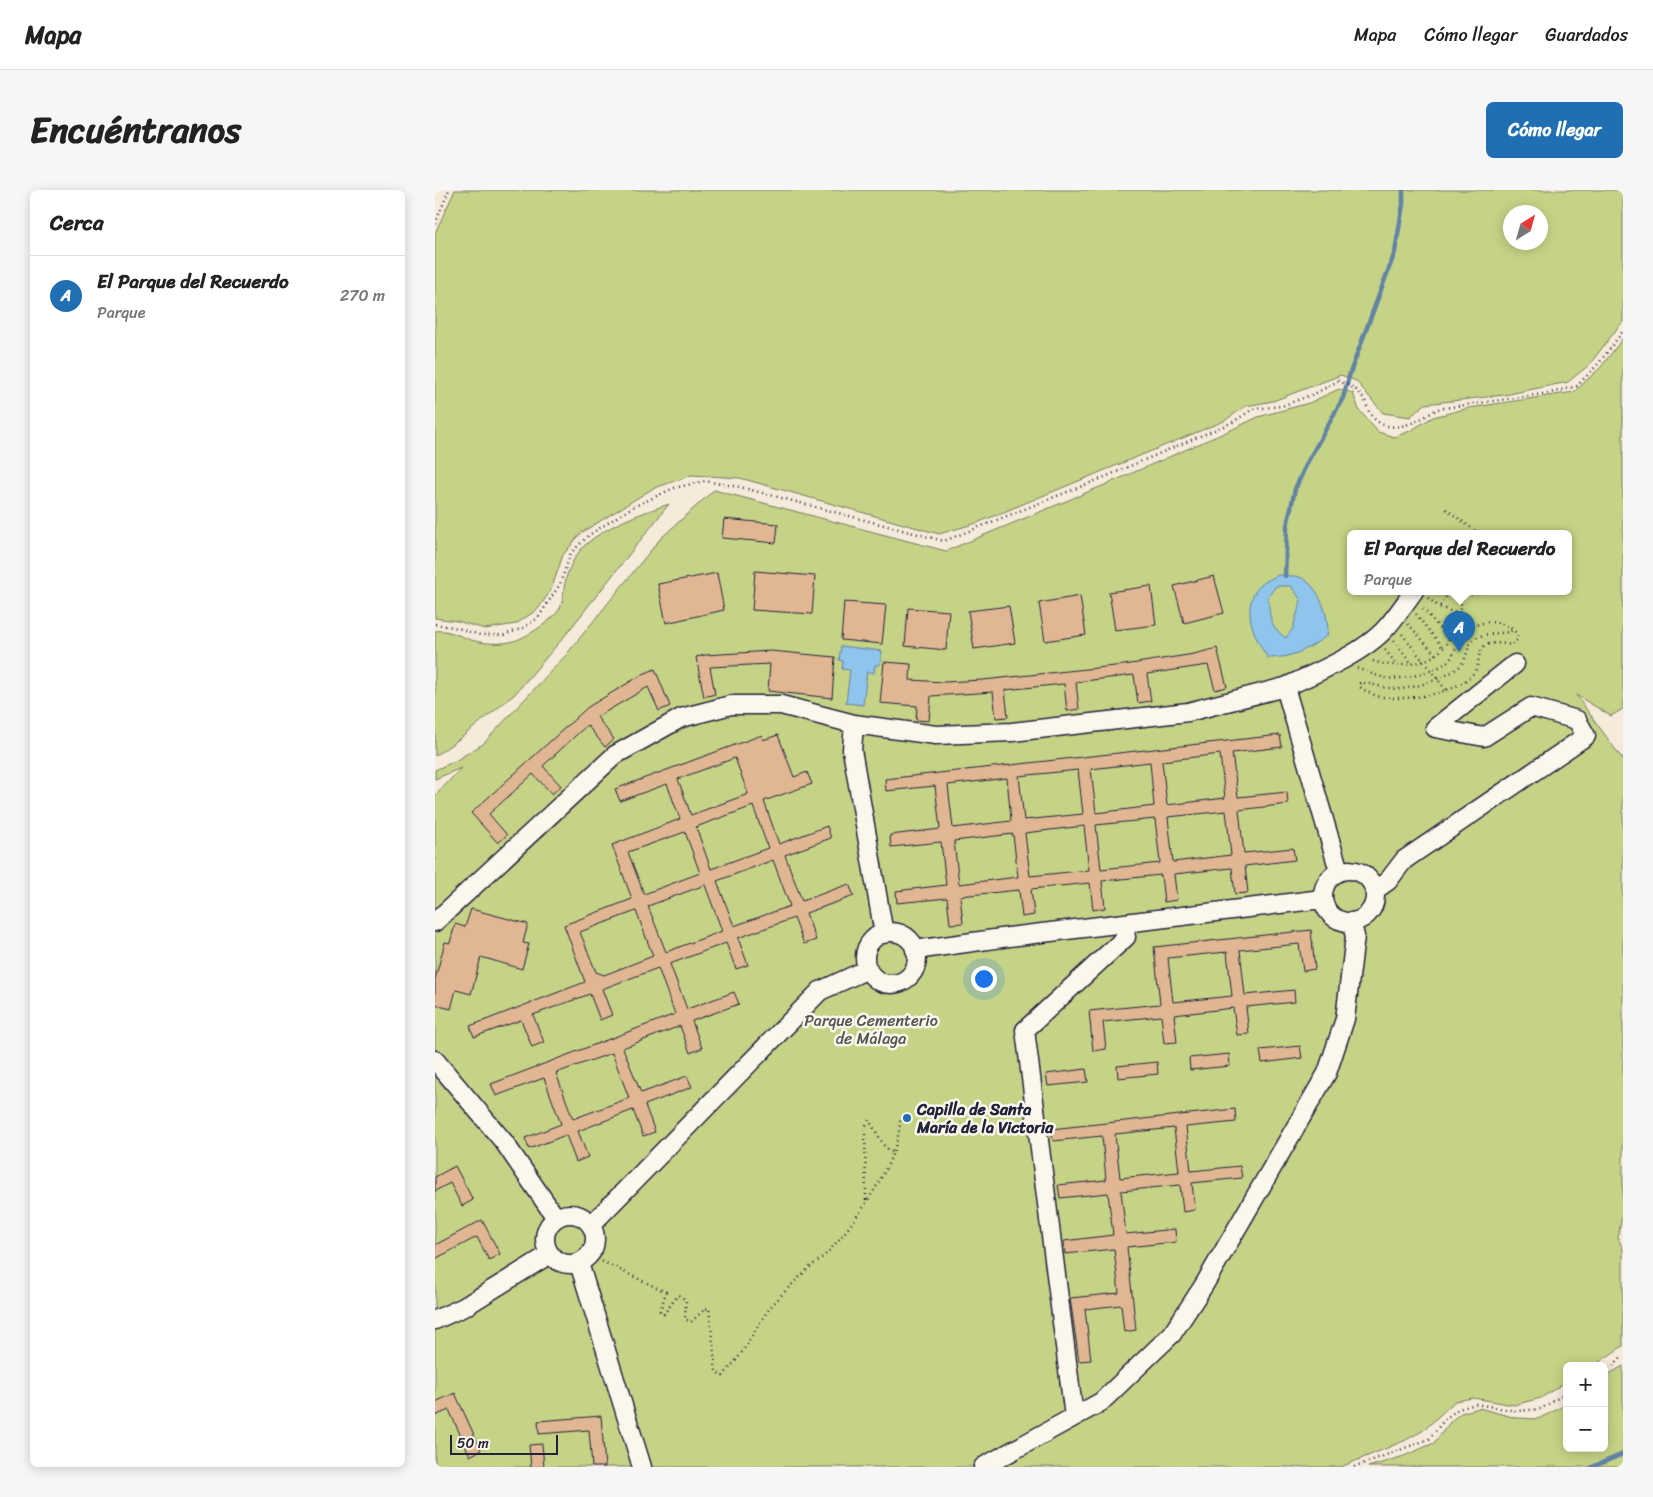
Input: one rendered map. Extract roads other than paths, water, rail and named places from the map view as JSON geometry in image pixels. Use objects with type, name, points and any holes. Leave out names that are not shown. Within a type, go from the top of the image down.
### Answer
[{"type":"lane","points":[[435,922],[615,755],[681,718],[731,705],[781,705],[854,724],[936,735],[1012,732],[1188,712],[1285,687],[1321,670],[1361,649],[1419,596]]},
{"type":"lane","points":[[1375,890],[1388,881],[1404,860],[1586,736],[1577,720],[1531,707],[1484,737],[1435,728],[1515,664]]},
{"type":"lane","points":[[1285,687],[1339,871]]},
{"type":"lane","points":[[854,724],[851,750],[884,934]]},
{"type":"lane","points":[[1350,869],[1361,872],[1370,879],[1375,890],[1375,901],[1371,912],[1362,919],[1351,922],[1337,920],[1327,912],[1322,899],[1323,888],[1329,877],[1339,871],[1350,869]]},
{"type":"lane","points":[[915,950],[955,950],[1067,937],[1124,924],[1322,899]]},
{"type":"lane","points":[[983,1467],[1101,1402],[1173,1334],[1204,1285],[1327,1073],[1345,1018],[1355,936],[1351,922]]},
{"type":"lane","points":[[1073,1416],[1025,1030],[1126,937],[1124,924]]},
{"type":"lane","points":[[893,933],[903,936],[915,950],[919,974],[906,980],[895,984],[884,984],[874,978],[868,969],[865,958],[867,948],[874,939],[884,934],[893,933]]},
{"type":"lane","points":[[591,1224],[820,991],[868,969]]},
{"type":"lane","points":[[435,1060],[504,1142],[556,1218]]},
{"type":"lane","points":[[565,1215],[575,1215],[584,1218],[591,1224],[595,1235],[595,1247],[589,1257],[579,1263],[568,1264],[558,1261],[550,1254],[545,1242],[548,1228],[556,1218],[565,1215]]},
{"type":"lane","points":[[435,1320],[464,1307],[550,1254]]},
{"type":"lane","points":[[579,1263],[642,1467]]},
{"type":"water","points":[[1278,575],[1297,576],[1314,588],[1325,612],[1328,629],[1327,636],[1306,649],[1285,657],[1268,658],[1258,641],[1251,622],[1251,602],[1254,593],[1263,584]],"holes":[[[1276,586],[1291,586],[1301,600],[1293,628],[1286,638],[1280,634],[1271,621],[1268,597]]]},
{"type":"water","points":[[841,646],[882,651],[880,665],[875,665],[874,673],[867,672],[863,705],[846,703],[850,670],[842,669],[843,661],[839,660]]},
{"type":"waterway","points":[[1285,576],[1287,526],[1295,489],[1308,461],[1343,398],[1350,373],[1395,252],[1403,204],[1403,190]]},
{"type":"waterway","points":[[1592,1467],[1623,1454]]},
{"type":"place","name":"El Parque del Recuerdo","points":[[1459,652]]},
{"type":"place","name":"Capilla de Santa María de la Victoria","points":[[907,1118]]},
{"type":"park label","name":"Parque Cementerio de Málaga","points":[[871,1029]]}]
